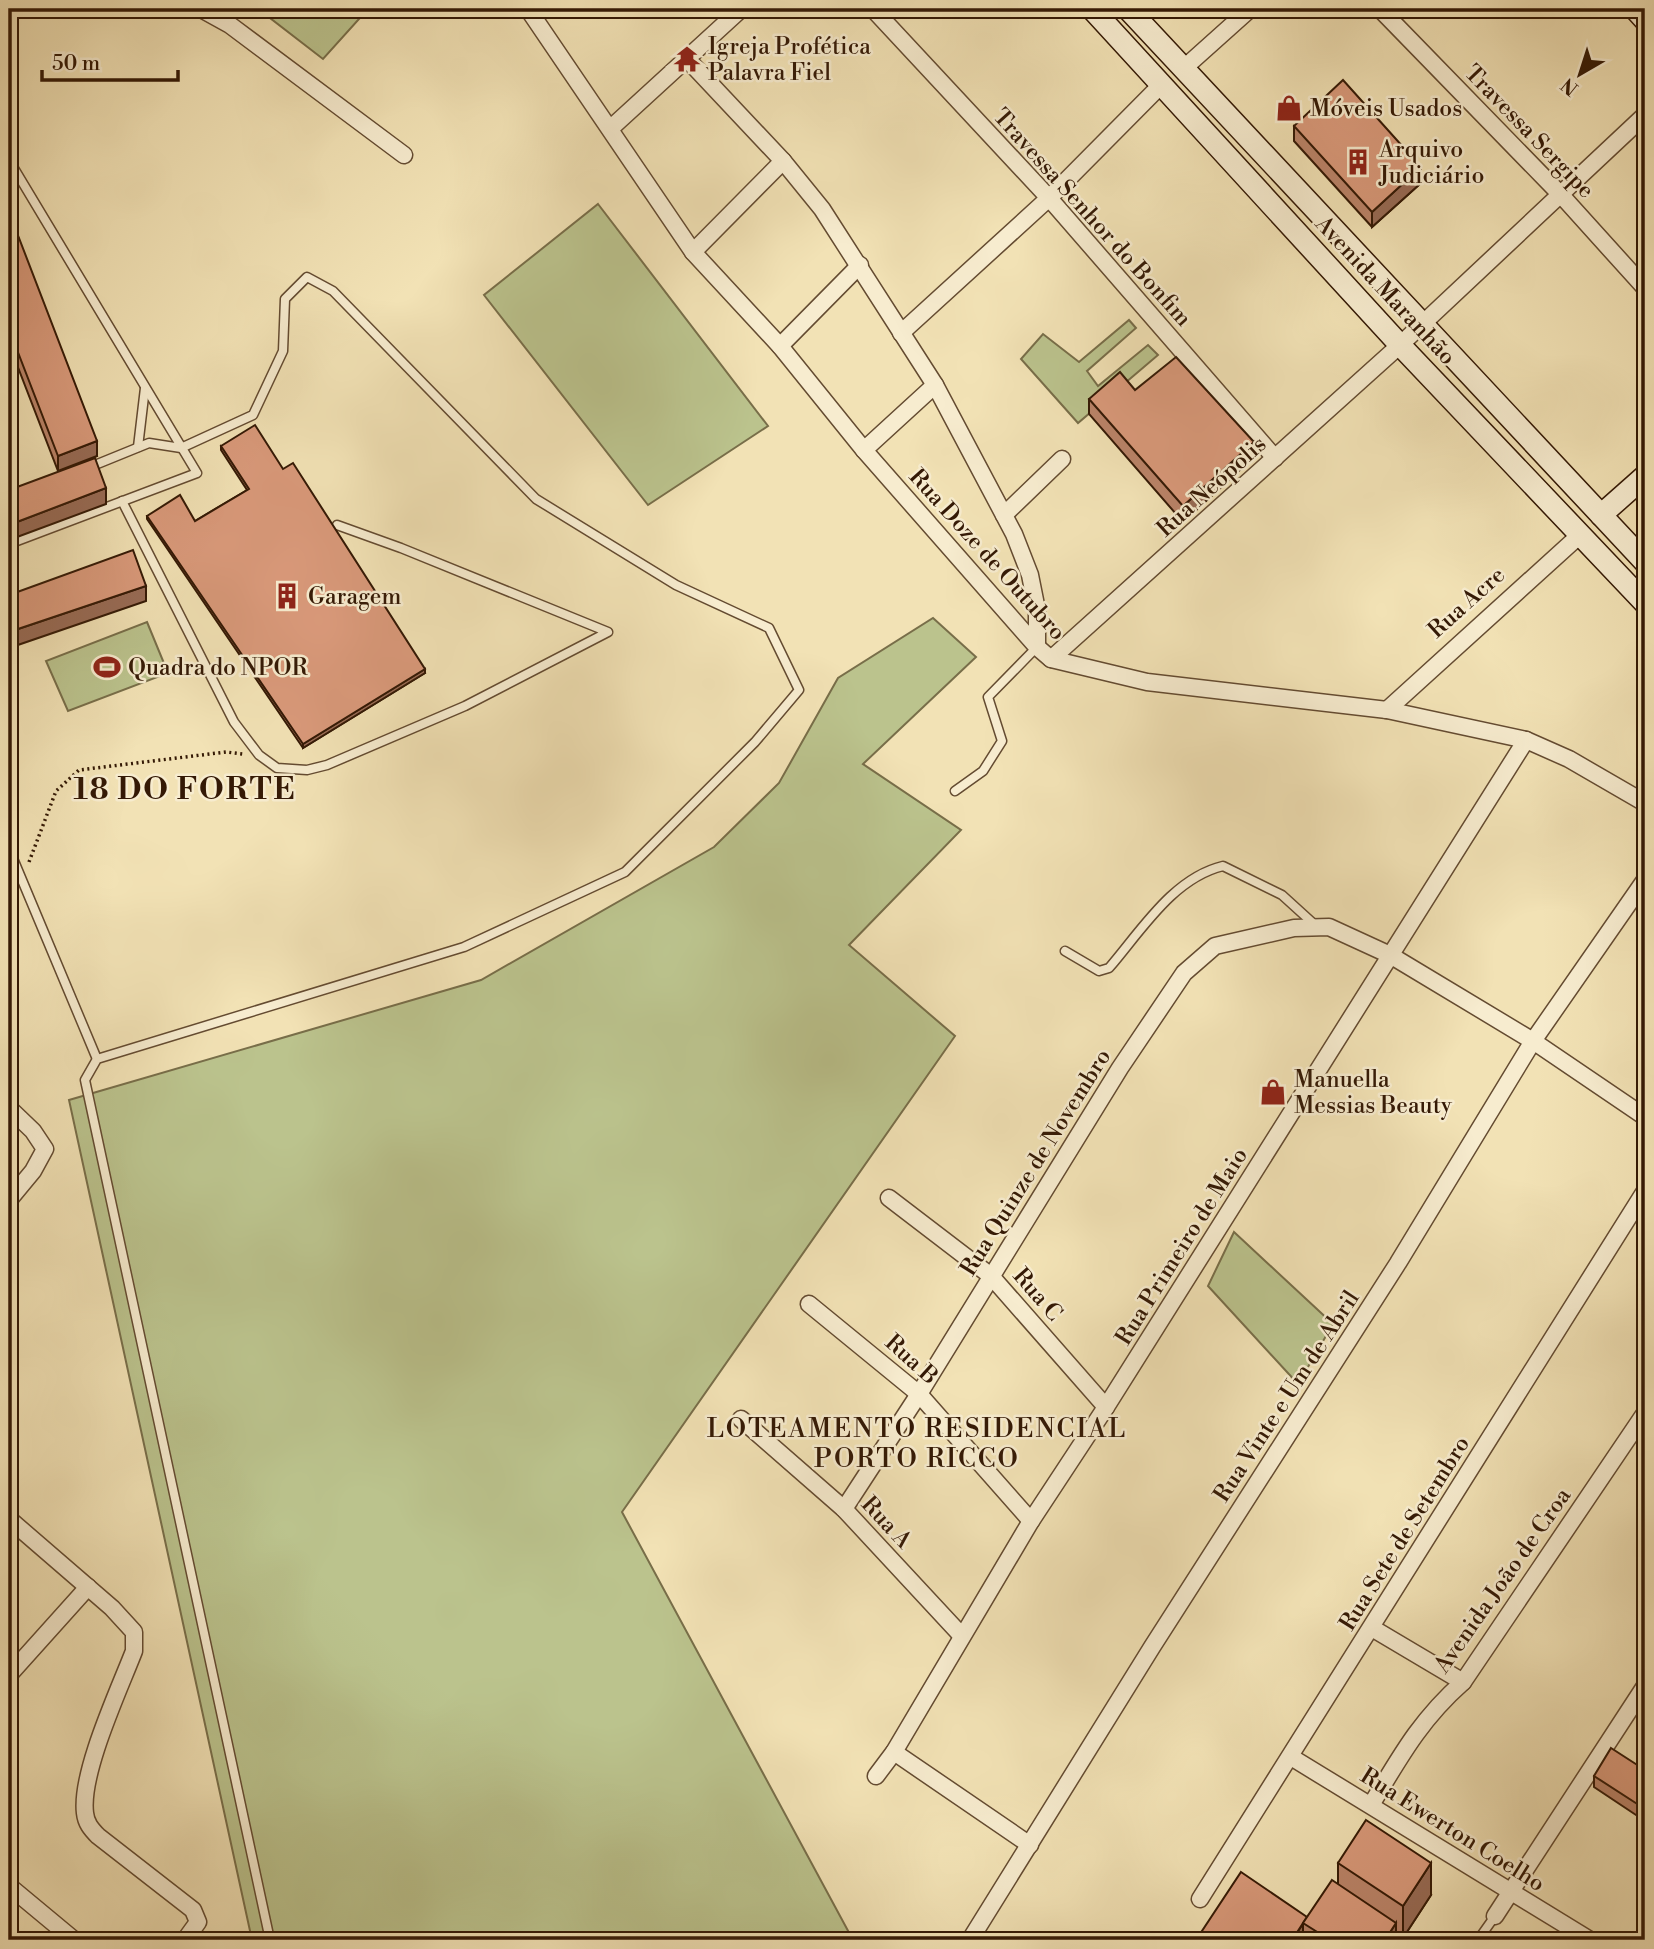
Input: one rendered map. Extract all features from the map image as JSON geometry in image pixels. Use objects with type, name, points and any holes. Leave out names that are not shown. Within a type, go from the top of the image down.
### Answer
[{"type":"main road","name":"Avenida Maranhão","points":[[1092,9],[1400,345],[1645,603]]},
{"type":"main road","name":"Avenida Maranhão","points":[[1128,9],[1645,562]]},
{"type":"main road","points":[[1635,9],[1645,20]]},
{"type":"main road","points":[[1601,515],[1645,476]]},
{"type":"street","points":[[201,9],[230,24],[404,155]]},
{"type":"street","name":"Rua Doze de Outubro","points":[[528,9],[693,251],[780,346],[864,450],[1037,648],[1051,659],[1147,681],[1387,710],[1526,740],[1569,759],[1645,803]]},
{"type":"street","points":[[611,128],[741,9]]},
{"type":"street","name":"Travessa Senhor do Bonfim","points":[[873,9],[1049,198],[1275,458]]},
{"type":"street","points":[[1183,69],[1250,9]]},
{"type":"street","name":"Travessa Sergipe","points":[[1380,9],[1562,196],[1645,288]]},
{"type":"street","points":[[687,59],[783,161],[822,209],[935,385],[1004,514],[1030,575],[1037,610],[1037,648]]},
{"type":"street","points":[[901,333],[1049,198],[1162,84]]},
{"type":"street","points":[[1423,324],[1645,115]]},
{"type":"street","points":[[693,251],[783,161]]},
{"type":"street","points":[[780,346],[860,265]]},
{"type":"street","name":"Rua Neópolis","points":[[1051,659],[1423,324]]},
{"type":"street","points":[[864,450],[935,385]]},
{"type":"street","points":[[1004,514],[1062,459]]},
{"type":"street","name":"Rua Acre","points":[[1387,710],[1581,534]]},
{"type":"street","name":"Rua Primeiro de Maio","points":[[876,1776],[894,1752],[1031,1521],[1106,1407],[1526,740]]},
{"type":"street","name":"Rua Vinte e Um de Abril","points":[[970,1940],[1398,1263],[1533,1041],[1645,880]]},
{"type":"street","points":[[1323,927],[1390,955],[1533,1041],[1645,1117]]},
{"type":"street","name":"Rua Quinze de Novembro","points":[[844,1509],[919,1394],[1120,1068],[1192,963],[1221,944],[1294,928],[1323,927]]},
{"type":"street","points":[[9,1108],[33,1131],[45,1149],[9,1200]]},
{"type":"street","name":"Rua Sete de Setembro","points":[[1200,1899],[1645,1191]]},
{"type":"street","name":"Rua C","points":[[889,1198],[991,1276],[1106,1407]]},
{"type":"street","name":"Rua B","points":[[809,1304],[919,1394],[1031,1521]]},
{"type":"street","name":"Avenida João de Croa","points":[[1371,1805],[1429,1713],[1463,1682],[1645,1413]]},
{"type":"street","name":"Rua A","points":[[741,1419],[844,1509],[961,1635]]},
{"type":"street","points":[[9,1520],[131,1626],[136,1638],[93,1762],[85,1799],[87,1823],[109,1845],[193,1910],[198,1922],[185,1940]]},
{"type":"street","points":[[9,1675],[88,1587]]},
{"type":"street","points":[[1372,1628],[1463,1682]]},
{"type":"street","points":[[1495,1916],[1642,1697]]},
{"type":"street","points":[[894,1752],[1030,1845]]},
{"type":"street","name":"Rua Ewerton Coelho","points":[[1291,1757],[1590,1940]]},
{"type":"street","points":[[9,1886],[74,1940]]},
{"type":"lane","points":[[9,161],[197,473],[9,544]]},
{"type":"lane","points":[[90,467],[149,443],[181,448],[253,415],[283,351],[285,299],[307,277],[333,291],[536,499],[676,585],[769,628],[799,690],[755,742],[625,872],[464,947],[97,1059],[85,1080],[270,1940]]},
{"type":"lane","points":[[138,447],[145,388]]},
{"type":"lane","points":[[122,502],[234,722],[259,755],[277,768],[307,770],[327,765],[465,706],[608,632],[337,525]]},
{"type":"lane","points":[[955,791],[983,771],[1003,741],[988,697],[1037,648]]},
{"type":"lane","points":[[9,849],[97,1059]]},
{"type":"lane","points":[[1065,951],[1099,971],[1109,968],[1157,910],[1202,871],[1223,866],[1282,895],[1323,927]]},
{"type":"lane","points":[[1478,1940],[1495,1916]]},
{"type":"path","points":[[22,881],[56,791],[79,770],[226,752],[259,755]]},
{"type":"green space","points":[[277,9],[368,9],[323,59],[270,18]]},
{"type":"green space","points":[[598,204],[768,426],[648,505],[484,295]]},
{"type":"green space","points":[[1129,320],[1136,328],[1087,371],[1098,386],[1148,345],[1158,355],[1078,423],[1021,359],[1043,334],[1079,362]]},
{"type":"green space","points":[[933,618],[976,657],[863,764],[961,830],[849,945],[955,1036],[622,1512],[853,1940],[252,1940],[69,1100],[481,980],[714,847],[779,783],[838,678]]},
{"type":"green space","name":"Quadra do NPOR","points":[[147,622],[168,673],[68,711],[46,661]]},
{"type":"green space","points":[[1234,1232],[1333,1324],[1298,1384],[1208,1286]]},
{"type":"building","name":"Arquivo Judiciário","points":[[1343,80],[1421,167],[1372,212],[1294,126]]},
{"type":"building","points":[[9,212],[97,441],[58,456],[9,329]]},
{"type":"building","points":[[1176,357],[1254,442],[1183,506],[1089,399],[1120,372],[1135,390]]},
{"type":"building","name":"Garagem","points":[[255,425],[283,469],[293,463],[425,669],[303,744],[147,516],[180,495],[195,521],[249,489],[221,446]]},
{"type":"building","points":[[95,458],[106,488],[9,525],[9,490]]},
{"type":"building","points":[[133,550],[146,586],[9,632],[9,595]]},
{"type":"building","points":[[1611,1748],[1645,1770],[1645,1809],[1594,1776]]},
{"type":"building","points":[[1366,1820],[1431,1863],[1403,1906],[1338,1863]]},
{"type":"building","points":[[1241,1872],[1307,1917],[1292,1940],[1196,1940]]},
{"type":"building","points":[[1332,1880],[1396,1923],[1385,1940],[1330,1940],[1303,1923]]},
{"type":"place","name":"Igreja Profética Palavra Fiel","points":[[687,59]]},
{"type":"place","name":"Móveis Usados","points":[[1289,108]]},
{"type":"place","name":"Arquivo Judiciário","points":[[1358,162]]},
{"type":"place","name":"Garagem","points":[[287,596]]},
{"type":"place","name":"Quadra do NPOR","points":[[107,667]]},
{"type":"place","name":"Manuella Messias Beauty","points":[[1273,1092]]},
{"type":"district","name":"18 DO FORTE","points":[[185,789]]},
{"type":"district","name":"LOTEAMENTO RESIDENCIAL PORTO RICCO","points":[[917,1443]]}]
